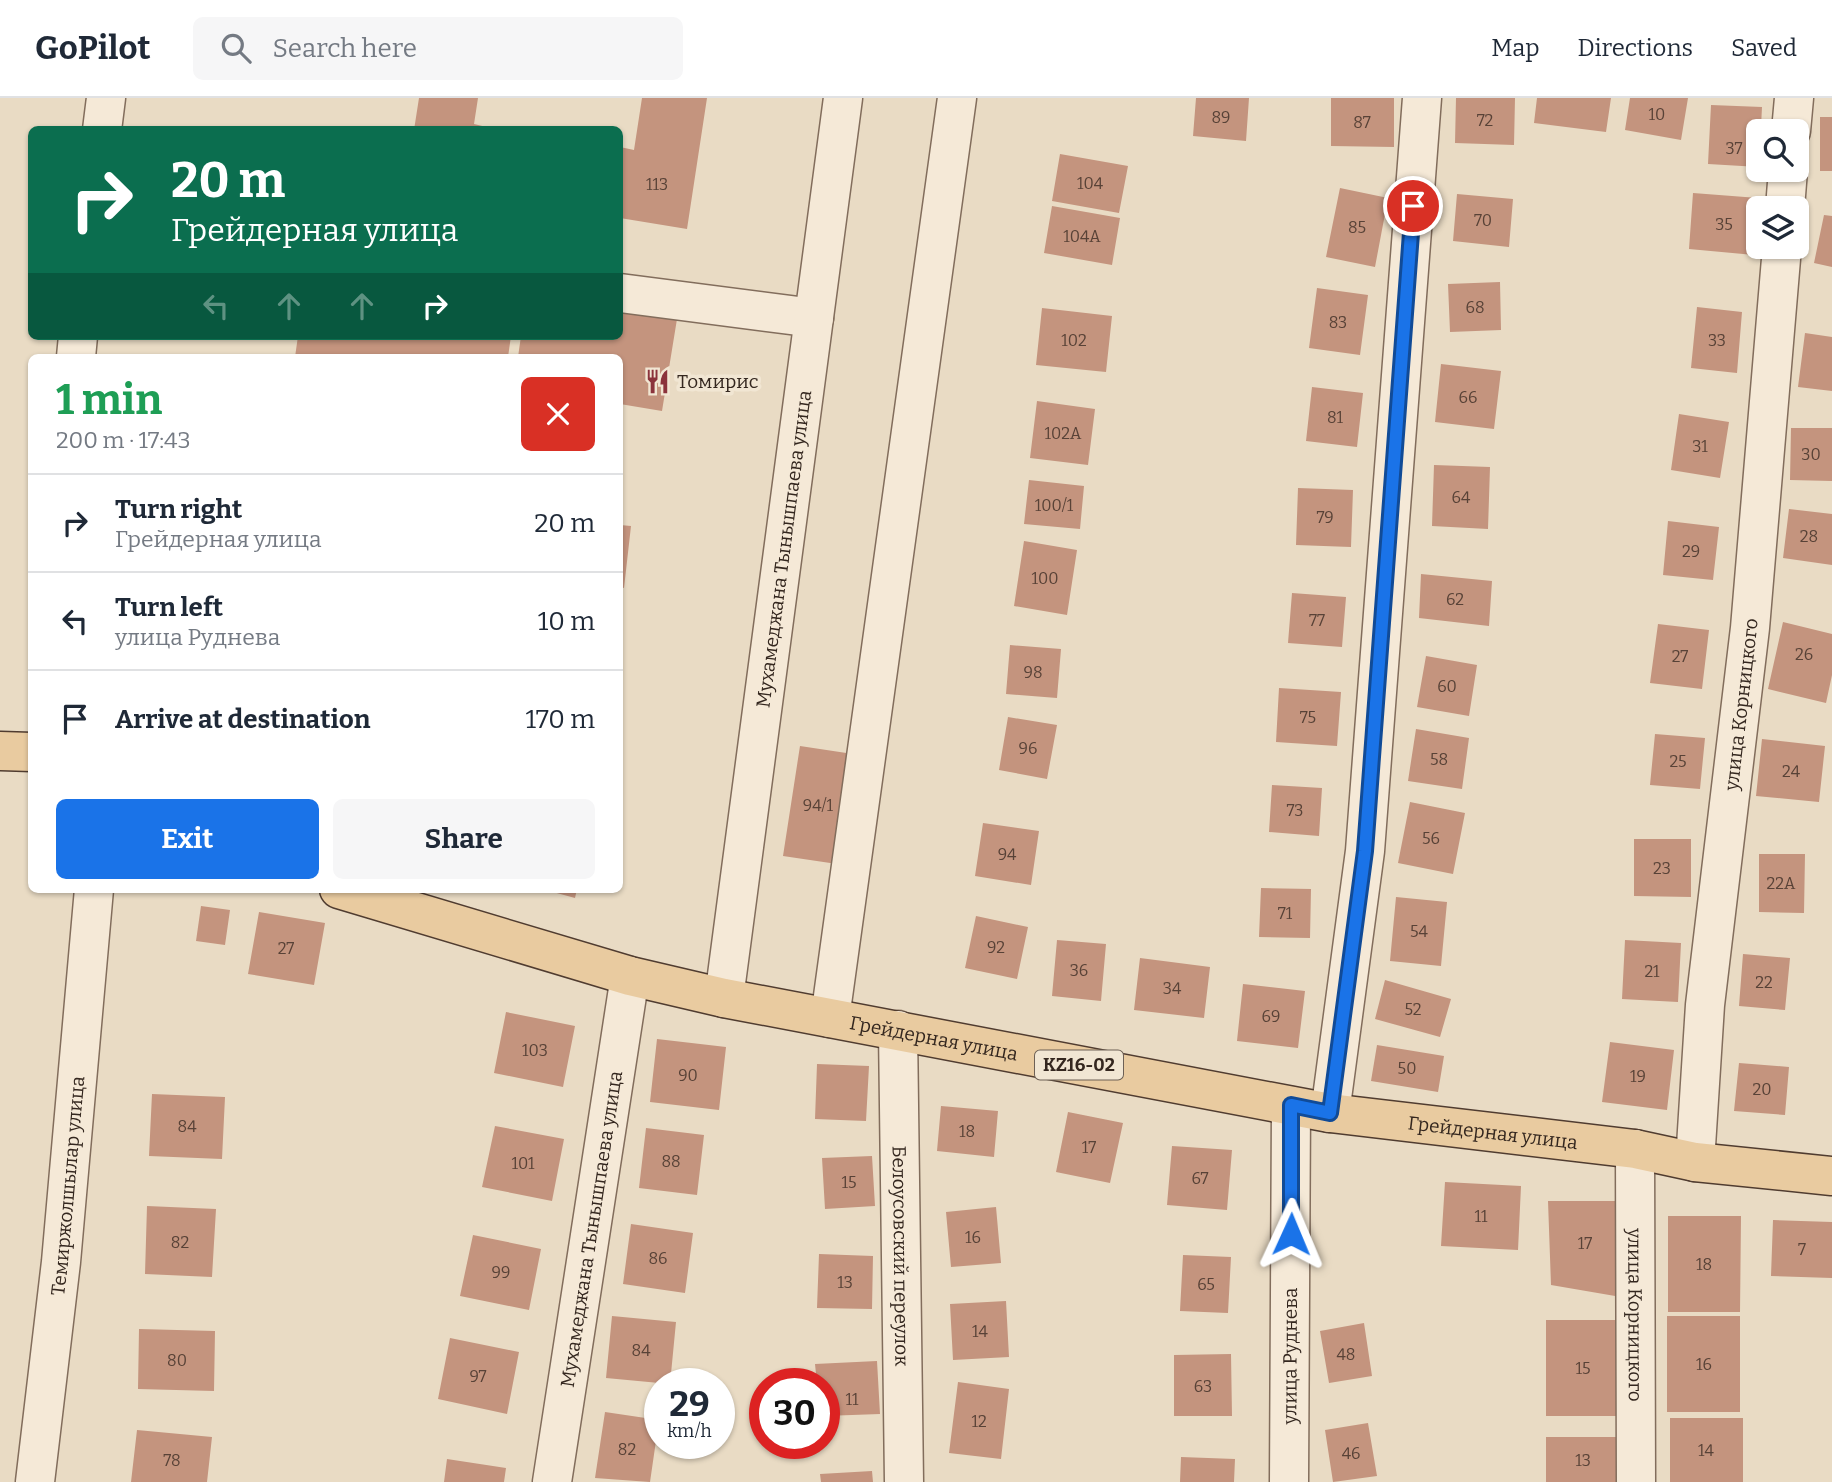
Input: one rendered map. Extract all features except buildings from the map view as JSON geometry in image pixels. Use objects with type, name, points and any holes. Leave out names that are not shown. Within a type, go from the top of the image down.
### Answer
[{"type":"main road","name":"Грейдерная улица","points":[[352,893],[630,976],[724,998],[1330,1113],[1635,1149],[1695,1162],[1832,1176]]},
{"type":"street","points":[[102,126],[106,98]]},
{"type":"street","name":"Мухамеджана Тынышпаева улица","points":[[724,998],[843,98]]},
{"type":"street","points":[[831,1018],[957,98]]},
{"type":"street","points":[[1330,1113],[1365,851],[1422,98]]},
{"type":"street","points":[[1792,119],[1794,98]]},
{"type":"street","name":"улица Корницкого","points":[[1695,1162],[1705,1005],[1750,628],[1781,259]]},
{"type":"street","points":[[623,293],[814,318]]},
{"type":"street","name":"Темиржолшылар улица","points":[[34,1482],[61,1262],[94,893]]},
{"type":"street","name":"Мухамеджана Тынышпаева улица","points":[[552,1482],[630,976]]},
{"type":"street","name":"Белоусовский переулок","points":[[898,1030],[904,1482]]},
{"type":"street","name":"улица Руднева","points":[[1289,1482],[1291,1105]]},
{"type":"street","name":"улица Корницкого","points":[[1635,1149],[1636,1482]]},
{"type":"place","name":"Томирис","points":[[657,381]]},
{"type":"route","points":[[1291,1234],[1291,1105],[1330,1113],[1365,851],[1413,206]]}]
